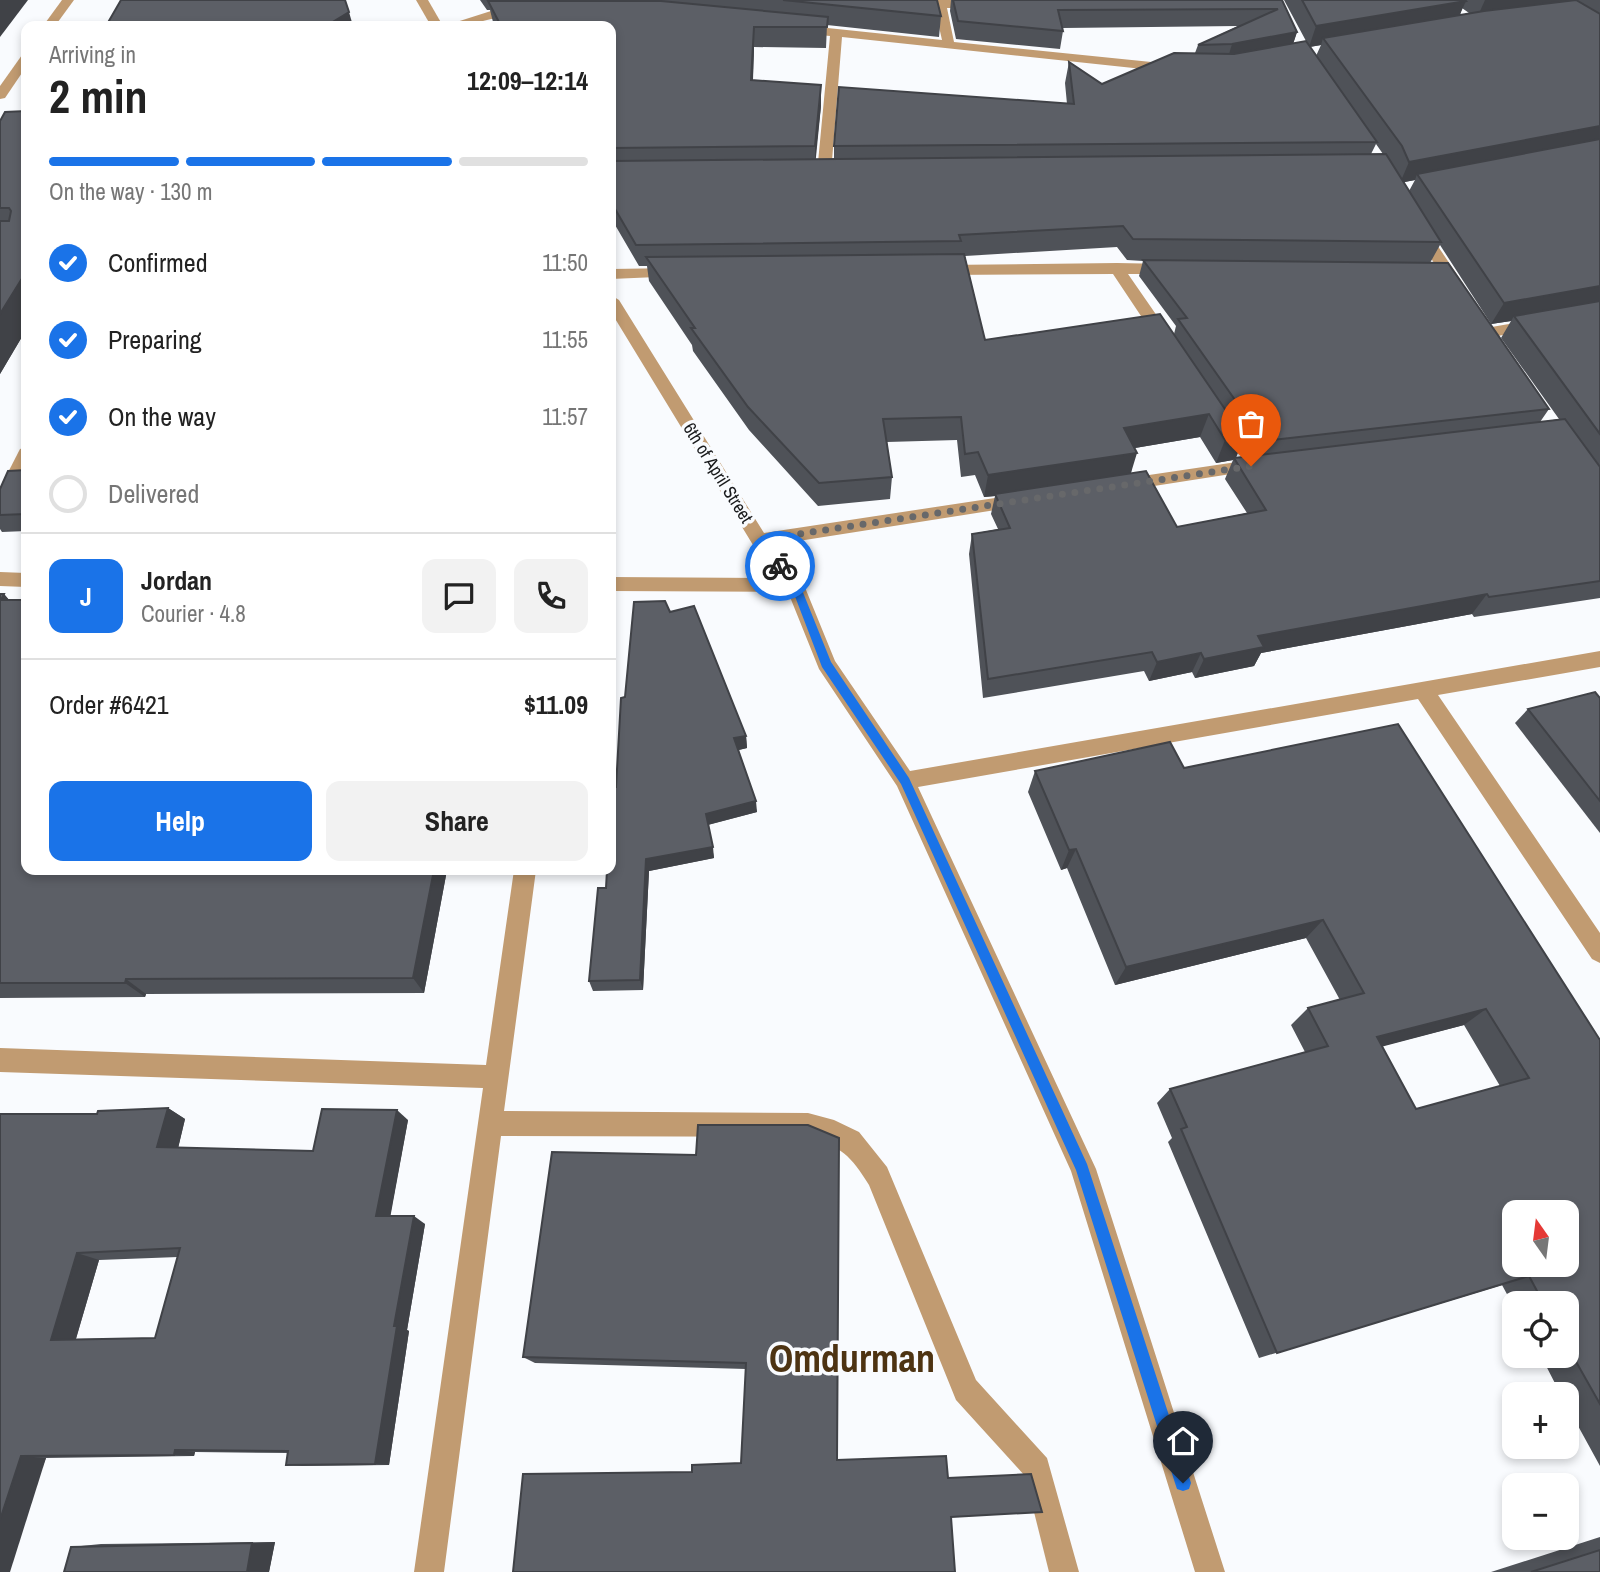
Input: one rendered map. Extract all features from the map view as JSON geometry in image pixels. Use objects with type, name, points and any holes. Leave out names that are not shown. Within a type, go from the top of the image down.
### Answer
[{"type":"street","points":[[53,21],[68,0]]},
{"type":"street","points":[[422,0],[434,21]]},
{"type":"street","points":[[948,45],[940,2],[994,4]]},
{"type":"street","points":[[469,21],[491,15],[538,14]]},
{"type":"street","points":[[782,27],[1179,68]]},
{"type":"street","points":[[824,173],[836,33]]},
{"type":"street","points":[[0,95],[21,65]]},
{"type":"street","points":[[1409,214],[1440,271],[1467,302]]},
{"type":"street","points":[[1117,268],[1177,356]]},
{"type":"street","points":[[926,270],[1186,269]]},
{"type":"street","points":[[616,274],[693,273]]},
{"type":"street","name":"6th of April Street","points":[[616,308],[759,540],[795,585],[826,664],[905,781],[1083,1168],[1210,1572]]},
{"type":"street","points":[[1487,334],[1549,322]]},
{"type":"street","points":[[1100,489],[1247,460],[1278,463]]},
{"type":"street","points":[[0,506],[21,463]]},
{"type":"street","points":[[759,540],[1032,499]]},
{"type":"street","points":[[0,579],[21,580]]},
{"type":"street","points":[[616,584],[795,585]]},
{"type":"street","points":[[905,781],[1600,659]]},
{"type":"street","points":[[1424,691],[1600,953]]},
{"type":"street","points":[[429,1572],[524,875]]},
{"type":"street","points":[[0,1060],[498,1077]]},
{"type":"street","points":[[491,1123],[808,1125],[836,1132],[859,1145],[878,1176],[966,1390],[1037,1468],[1064,1572]]},
{"type":"building","points":[[121,0],[345,0],[349,12],[334,21],[109,21]]},
{"type":"building","points":[[783,0],[937,0],[941,16]]},
{"type":"building","points":[[953,0],[1282,0],[1297,32],[1232,44],[1198,45],[1278,9],[1058,10],[1063,31],[958,21]]},
{"type":"building","points":[[1302,0],[1465,0],[1466,1],[1316,26]]},
{"type":"building","points":[[1576,0],[1600,14],[1600,126],[1409,162],[1402,146],[1323,38],[1484,11]]},
{"type":"building","points":[[488,1],[661,1],[828,17],[827,27],[754,27],[751,80],[821,85],[815,146],[616,148],[616,21],[498,21]]},
{"type":"building","points":[[1306,41],[1377,142],[834,146],[839,87],[1074,104],[1069,62],[1102,84],[1174,53],[1234,54]]},
{"type":"building","points":[[21,111],[21,280],[0,314],[0,221],[9,221],[11,211],[9,208],[0,208],[0,121],[5,112]]},
{"type":"building","points":[[1600,139],[1600,286],[1504,303],[1417,174]]},
{"type":"building","points":[[1386,154],[1441,242],[1133,239],[1123,226],[959,235],[961,241],[636,245],[616,211],[616,161]]},
{"type":"building","points":[[964,254],[985,340],[1160,314],[1244,437],[1225,440],[1209,414],[1124,428],[1137,453],[988,475],[978,452],[965,454],[961,417],[883,419],[892,477],[819,483],[748,407],[691,328],[695,328],[646,257]]},
{"type":"building","points":[[1143,260],[1448,263],[1549,409],[1264,441],[1178,319],[1187,318]]},
{"type":"building","points":[[1600,301],[1600,434],[1514,316]]},
{"type":"building","points":[[1565,419],[1600,467],[1600,581],[1489,597],[1487,594],[1258,636],[1264,647],[1204,659],[1201,653],[1157,662],[1152,652],[988,679],[972,534],[1010,528],[995,494],[1146,471],[1177,527],[1266,510],[1234,458]]},
{"type":"building","points":[[21,470],[21,514],[0,515],[0,489],[8,471]]},
{"type":"building","points":[[0,594],[4,594],[1,600],[21,600],[21,875],[433,875],[413,978],[126,979],[125,983],[0,983]]},
{"type":"building","points":[[665,601],[670,612],[694,606],[746,736],[734,738],[756,801],[706,814],[713,847],[646,859],[640,980],[589,981],[598,888],[606,888],[607,875],[616,875],[616,787],[621,698],[625,697],[634,602]]},
{"type":"building","points":[[1595,692],[1600,698],[1600,801],[1528,709]]},
{"type":"building","points":[[1398,724],[1600,1040],[1600,1404],[1579,1367],[1579,1291],[1537,1291],[1530,1278],[1579,1277],[1579,1200],[1502,1200],[1502,1278],[1522,1278],[1277,1353],[1181,1129],[1187,1127],[1170,1089],[1328,1046],[1308,1008],[1364,993],[1323,920],[1126,967],[1076,849],[1069,850],[1035,771],[1170,742],[1184,768]],"holes":[[[1486,1009],[1529,1078],[1416,1109],[1377,1037]]]},
{"type":"building","points":[[168,1108],[157,1147],[313,1151],[322,1109],[397,1110],[376,1216],[414,1216],[394,1326],[397,1326],[375,1464],[286,1465],[288,1451],[175,1450],[174,1455],[21,1456],[0,1520],[0,1114],[97,1114],[98,1111]],"holes":[[[180,1248],[155,1338],[51,1340],[77,1253]]]},
{"type":"building","points":[[698,1125],[808,1125],[839,1138],[837,1460],[946,1456],[948,1478],[1031,1474],[1042,1512],[951,1517],[955,1572],[513,1572],[523,1474],[692,1472],[692,1465],[741,1463],[746,1363],[523,1357],[552,1152],[696,1155]]},
{"type":"building","points":[[252,1543],[247,1572],[64,1572],[71,1547]]},
{"type":"building","points":[[1600,1550],[1600,1572],[1531,1572]]},
{"type":"way so far","points":[[780,566],[759,540],[1251,466]]},
{"type":"district","name":"Omdurman","points":[[852,1359]]},
{"type":"route","points":[[780,566],[795,585],[826,664],[905,781],[1083,1168],[1183,1483]]}]
